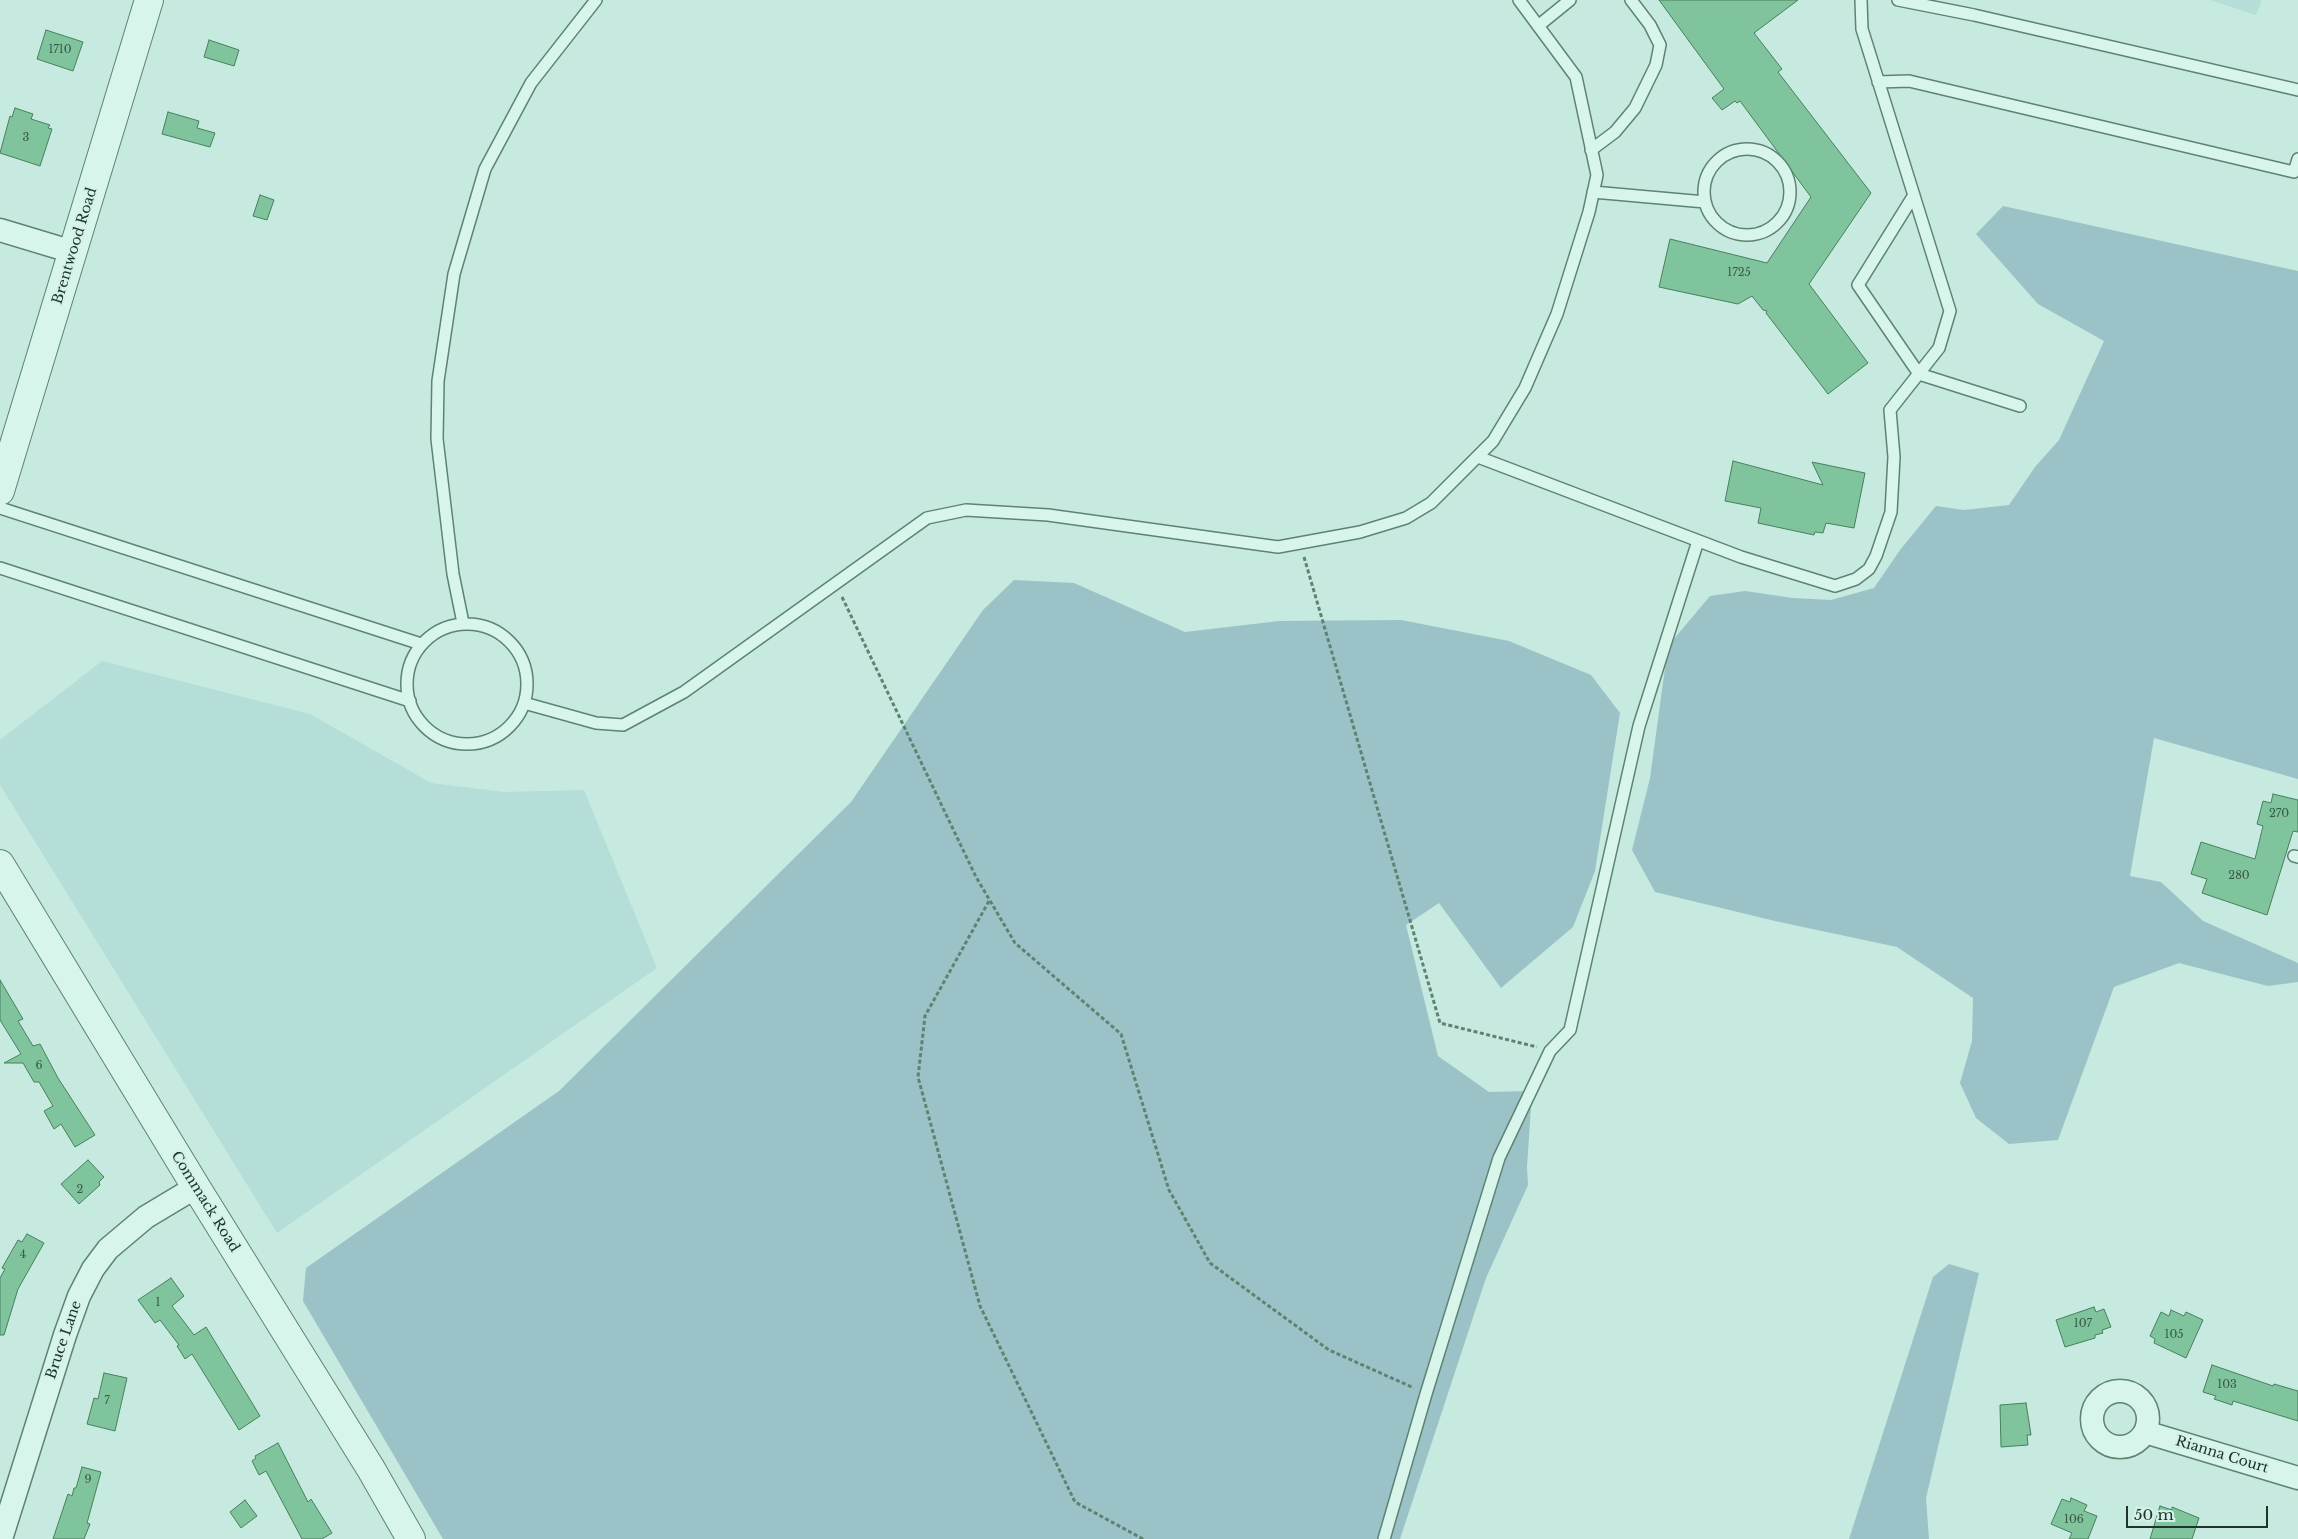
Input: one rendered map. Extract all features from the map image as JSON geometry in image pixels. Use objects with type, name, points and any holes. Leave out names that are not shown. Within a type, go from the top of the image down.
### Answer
[{"type":"street","name":"Brentwood Road","points":[[0,492],[150,0]]},
{"type":"street","points":[[0,230],[73,252]]},
{"type":"street","name":"Commack Road","points":[[0,864],[196,1187],[371,1469],[411,1539]]},
{"type":"street","name":"Bruce Lane","points":[[1,1539],[65,1335],[79,1296],[93,1269],[108,1249],[146,1218],[196,1187]]},
{"type":"street","name":"Rianna Court","points":[[2145,1432],[2298,1478]]},
{"type":"lane","points":[[463,623],[453,574],[437,439],[438,381],[454,274],[485,169],[531,83],[596,0]]},
{"type":"lane","points":[[524,703],[596,723],[623,726],[684,692],[927,518],[966,510],[1048,515],[1278,547],[1360,532],[1406,518],[1431,503],[1493,441],[1529,380],[1557,314],[1594,192],[1596,175],[1576,76],[1519,0]]},
{"type":"lane","points":[[1538,26],[1570,0]]},
{"type":"lane","points":[[1592,150],[1615,132],[1635,108],[1656,65],[1660,45],[1650,25],[1631,0]]},
{"type":"lane","points":[[1478,457],[1741,557],[1835,586],[1856,579],[1869,569],[1876,556],[1891,512],[1894,457],[1890,410],[1940,348],[1950,311],[1862,28],[1861,0]]},
{"type":"lane","points":[[1898,0],[1974,15],[2298,90]]},
{"type":"lane","points":[[1878,82],[1909,81],[2294,172],[2298,159]]},
{"type":"lane","points":[[1748,149],[1762,151],[1775,158],[1784,170],[1790,183],[1790,198],[1786,212],[1778,223],[1766,231],[1752,235],[1738,234],[1725,230],[1714,220],[1705,202],[1705,181],[1711,168],[1721,157],[1734,151],[1748,149]]},
{"type":"lane","points":[[1594,192],[1705,202]]},
{"type":"lane","points":[[1914,195],[1858,285],[1919,374],[2020,406]]},
{"type":"lane","points":[[0,508],[421,644]]},
{"type":"lane","points":[[1384,1539],[1426,1394],[1499,1158],[1550,1050],[1570,1030],[1640,726],[1698,541]]},
{"type":"lane","points":[[0,568],[410,702]]},
{"type":"lane","points":[[463,623],[486,626],[507,638],[521,657],[528,680],[524,703],[513,724],[494,738],[471,744],[448,741],[427,729],[412,710],[406,688],[409,664],[421,644],[440,630],[463,623]]},
{"type":"path","points":[[1300,544],[1440,1023],[1550,1050]]},
{"type":"path","points":[[836,583],[976,877],[1015,943],[1121,1034],[1169,1190],[1210,1263],[1329,1350],[1426,1394]]},
{"type":"path","points":[[990,900],[925,1016],[918,1077],[980,1306],[1075,1502],[1143,1539]]},
{"type":"shaded area","points":[[2210,0],[2262,0],[2256,15]]},
{"type":"shaded area","points":[[2003,206],[2298,271],[2298,779],[2154,738],[2130,876],[2161,882],[2203,921],[2298,963],[2298,982],[2268,986],[2179,963],[2114,987],[2058,1140],[2009,1144],[1976,1118],[1960,1083],[1972,1041],[1973,998],[1897,947],[1775,921],[1655,892],[1632,850],[1650,778],[1668,646],[1710,596],[1745,591],[1793,598],[1831,600],[1874,588],[1900,550],[1936,506],[1964,510],[2009,505],[2035,467],[2059,440],[2104,341],[2038,304],[1976,234]]},
{"type":"shaded area","points":[[1014,580],[1074,583],[1185,632],[1279,621],[1401,620],[1509,641],[1591,675],[1620,713],[1595,871],[1573,927],[1501,988],[1439,903],[1406,925],[1438,1056],[1489,1092],[1532,1091],[1527,1167],[1528,1185],[1486,1278],[1400,1539],[443,1539],[303,1301],[306,1268],[559,1091],[851,802],[983,610]]},
{"type":"shaded area","points":[[102,661],[310,714],[431,783],[504,792],[584,790],[657,968],[277,1233],[0,785],[0,740]]},
{"type":"shaded area","points":[[1949,1264],[1979,1273],[1926,1498],[1929,1539],[1849,1539],[1933,1277]]},
{"type":"building","points":[[1659,0],[1798,0],[1754,33],[1782,69],[1778,72],[1871,193],[1809,284],[1868,363],[1828,394],[1766,313],[1767,311],[1763,310],[1752,296],[1738,304],[1659,287],[1670,239],[1767,263],[1811,197],[1740,101],[1737,103],[1735,101],[1722,110],[1712,98],[1724,89]]},
{"type":"building","points":[[46,30],[83,42],[73,71],[37,59]]},
{"type":"building","points":[[209,40],[239,50],[234,66],[204,57]]},
{"type":"building","points":[[15,108],[33,114],[31,119],[50,125],[48,128],[52,129],[40,166],[0,153],[10,116],[12,117]]},
{"type":"building","points":[[168,112],[199,121],[197,128],[215,133],[210,147],[162,134]]},
{"type":"building","points":[[260,195],[274,200],[267,220],[253,216]]},
{"type":"building","points":[[1733,461],[1823,485],[1812,462],[1865,473],[1854,528],[1826,523],[1823,533],[1815,532],[1814,535],[1758,523],[1761,508],[1725,501]]},
{"type":"building","points":[[2273,794],[2298,800],[2298,832],[2293,831],[2267,915],[2202,893],[2207,879],[2191,874],[2201,842],[2255,859],[2263,826],[2257,824],[2263,801],[2271,803]]},
{"type":"building","points":[[0,980],[23,1019],[18,1021],[33,1046],[40,1044],[58,1078],[95,1135],[75,1147],[61,1124],[54,1129],[44,1111],[53,1106],[39,1082],[34,1082],[23,1063],[4,1063],[21,1054],[0,1020]]},
{"type":"building","points":[[88,1160],[104,1177],[99,1182],[100,1185],[79,1204],[61,1184]]},
{"type":"building","points":[[27,1234],[44,1243],[18,1289],[4,1335],[0,1335],[0,1278],[5,1269],[2,1268],[18,1240],[22,1242]]},
{"type":"building","points":[[171,1278],[184,1296],[172,1306],[194,1335],[206,1327],[260,1416],[239,1430],[192,1354],[185,1359],[177,1346],[179,1345],[160,1320],[155,1323],[138,1300]]},
{"type":"building","points":[[2094,1307],[2096,1312],[2104,1309],[2111,1327],[2102,1330],[2103,1333],[2095,1335],[2095,1338],[2065,1347],[2056,1320]]},
{"type":"building","points":[[2171,1310],[2184,1316],[2186,1312],[2203,1320],[2186,1358],[2154,1343],[2155,1339],[2150,1336],[2161,1312],[2169,1316]]},
{"type":"building","points":[[2212,1365],[2273,1386],[2274,1384],[2298,1391],[2298,1421],[2233,1401],[2232,1405],[2214,1399],[2216,1396],[2203,1392]]},
{"type":"building","points":[[104,1373],[127,1378],[115,1431],[87,1424],[94,1398],[98,1399]]},
{"type":"building","points":[[2026,1403],[2031,1435],[2027,1435],[2028,1445],[2001,1447],[2000,1405]]},
{"type":"building","points":[[278,1443],[308,1502],[311,1499],[332,1533],[322,1539],[302,1539],[266,1471],[259,1475],[252,1461],[256,1458],[255,1456]]},
{"type":"building","points":[[82,1467],[101,1472],[87,1523],[90,1524],[84,1539],[53,1539],[68,1494],[72,1496]]},
{"type":"building","points":[[2071,1498],[2087,1505],[2084,1511],[2097,1516],[2088,1539],[2069,1539],[2072,1533],[2051,1524],[2062,1499],[2070,1502]]},
{"type":"building","points":[[245,1500],[257,1516],[241,1528],[230,1512]]},
{"type":"building","points":[[2160,1506],[2172,1510],[2172,1507],[2199,1518],[2192,1539],[2150,1539]]}]
